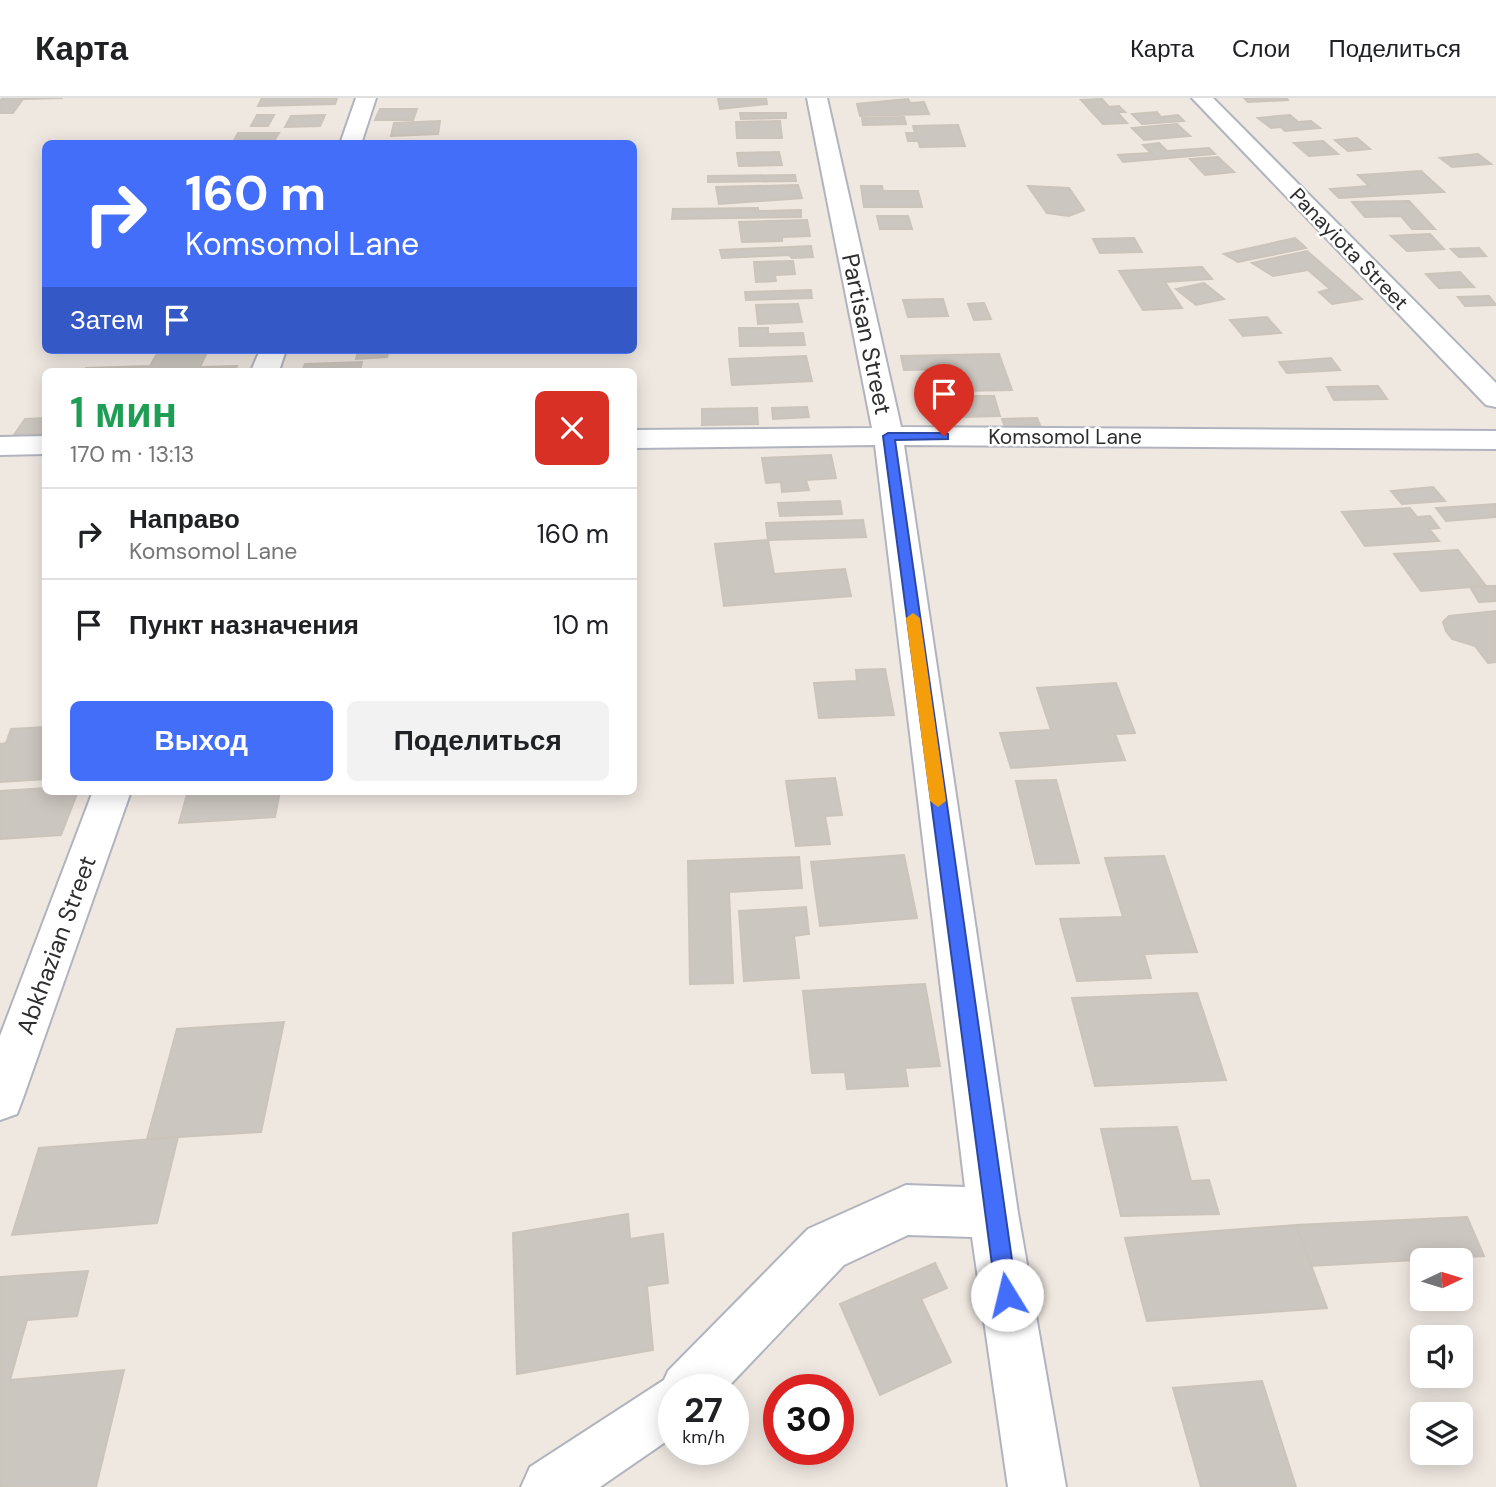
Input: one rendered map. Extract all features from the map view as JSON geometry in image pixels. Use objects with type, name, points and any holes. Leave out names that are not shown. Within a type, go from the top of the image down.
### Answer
[{"type":"street","points":[[350,140],[366,98]]},
{"type":"street","name":"Partisan Street","points":[[817,98],[888,436],[993,1213],[1037,1487]]},
{"type":"street","name":"Panayiota Street","points":[[1202,98],[1496,399]]},
{"type":"street","name":"Komsomol Lane","points":[[637,439],[888,436],[1496,440]]},
{"type":"street","points":[[0,446],[42,445]]},
{"type":"street","name":"Abkhazian Street","points":[[0,1098],[111,795]]},
{"type":"street","points":[[703,1374],[826,1247],[906,1210],[993,1213]]},
{"type":"street","points":[[550,1487],[658,1414]]},
{"type":"building","points":[[4,98],[63,98],[23,99],[13,113],[0,113],[0,100]]},
{"type":"building","points":[[262,98],[337,98],[335,104],[258,106]]},
{"type":"building","points":[[718,98],[766,98],[767,104],[720,109]]},
{"type":"building","points":[[1244,98],[1287,98],[1288,100],[1248,102]]},
{"type":"building","points":[[908,99],[910,103],[924,102],[929,114],[860,116],[857,104]]},
{"type":"building","points":[[1102,99],[1109,107],[1119,106],[1125,112],[1117,112],[1127,123],[1103,124],[1081,100]]},
{"type":"building","points":[[380,109],[417,109],[413,120],[375,120]]},
{"type":"building","points":[[1157,112],[1161,117],[1178,115],[1184,121],[1142,124],[1132,114]]},
{"type":"building","points":[[740,113],[786,113],[786,118],[741,119]]},
{"type":"building","points":[[257,115],[274,115],[268,126],[251,126]]},
{"type":"building","points":[[325,115],[320,126],[285,127],[291,116]]},
{"type":"building","points":[[1290,115],[1298,122],[1311,121],[1320,128],[1285,131],[1281,127],[1271,128],[1258,118]]},
{"type":"building","points":[[904,117],[906,124],[863,125],[862,118]]},
{"type":"building","points":[[440,121],[438,134],[391,136],[394,123]]},
{"type":"building","points":[[780,121],[782,138],[737,138],[736,122]]},
{"type":"building","points":[[1177,124],[1190,136],[1144,140],[1132,128]]},
{"type":"building","points":[[958,125],[965,146],[920,147],[918,141],[908,141],[906,133],[915,133],[913,126]]},
{"type":"building","points":[[238,133],[279,133],[275,140],[234,140]]},
{"type":"building","points":[[1357,138],[1370,149],[1348,151],[1335,140]]},
{"type":"building","points":[[1323,141],[1338,154],[1309,156],[1294,143]]},
{"type":"building","points":[[1159,143],[1167,151],[1209,148],[1215,154],[1123,162],[1118,155],[1151,153],[1143,145]]},
{"type":"building","points":[[779,152],[782,165],[739,166],[737,153]]},
{"type":"building","points":[[1478,154],[1491,164],[1452,167],[1440,158]]},
{"type":"building","points":[[1218,157],[1234,172],[1205,175],[1190,159]]},
{"type":"building","points":[[1421,171],[1444,192],[1339,198],[1330,189],[1369,186],[1358,175]]},
{"type":"building","points":[[795,175],[796,181],[708,182],[708,176]]},
{"type":"building","points":[[798,185],[802,198],[719,204],[716,187]]},
{"type":"building","points":[[861,186],[882,186],[883,191],[918,191],[922,207],[864,207]]},
{"type":"building","points":[[1028,186],[1069,188],[1084,210],[1069,216],[1047,213]]},
{"type":"building","points":[[1409,201],[1435,229],[1412,229],[1401,216],[1365,217],[1352,202]]},
{"type":"building","points":[[758,208],[758,211],[801,210],[801,217],[672,219],[673,209]]},
{"type":"building","points":[[877,216],[908,216],[912,229],[880,229]]},
{"type":"building","points":[[807,220],[810,236],[782,237],[782,241],[742,242],[739,222]]},
{"type":"building","points":[[1430,234],[1444,249],[1407,251],[1391,236]]},
{"type":"building","points":[[1134,238],[1142,252],[1100,253],[1093,239]]},
{"type":"building","points":[[1295,238],[1306,248],[1238,262],[1224,254]]},
{"type":"building","points":[[811,246],[813,257],[792,258],[789,255],[722,258],[720,250]]},
{"type":"building","points":[[1479,248],[1486,256],[1459,257],[1451,249]]},
{"type":"building","points":[[1307,251],[1362,299],[1332,304],[1319,292],[1330,289],[1308,270],[1273,276],[1252,263]]},
{"type":"building","points":[[793,261],[795,274],[775,275],[776,281],[756,282],[754,262]]},
{"type":"building","points":[[1202,267],[1212,279],[1165,282],[1182,308],[1143,310],[1119,271]]},
{"type":"building","points":[[1460,272],[1474,287],[1439,288],[1426,274]]},
{"type":"building","points":[[1204,283],[1224,299],[1196,305],[1176,289]]},
{"type":"building","points":[[811,290],[812,298],[746,300],[745,292]]},
{"type":"building","points":[[1489,296],[1496,305],[1465,306],[1458,297]]},
{"type":"building","points":[[943,299],[948,316],[908,317],[903,300]]},
{"type":"building","points":[[984,303],[991,319],[974,320],[968,304]]},
{"type":"building","points":[[798,304],[802,322],[758,324],[756,305]]},
{"type":"building","points":[[1267,317],[1281,333],[1243,336],[1230,320]]},
{"type":"building","points":[[739,328],[768,328],[768,334],[803,333],[805,345],[740,346]]},
{"type":"building","points":[[157,354],[206,354],[200,367],[237,366],[236,368],[86,368],[150,366]]},
{"type":"building","points":[[357,354],[388,354],[387,357],[356,359]]},
{"type":"building","points":[[999,354],[1012,390],[959,391],[953,369],[904,370],[901,356]]},
{"type":"building","points":[[806,356],[812,381],[732,385],[729,359]]},
{"type":"building","points":[[1331,358],[1340,370],[1287,373],[1279,362]]},
{"type":"building","points":[[362,362],[361,368],[303,368],[305,364]]},
{"type":"building","points":[[1378,386],[1387,399],[1334,400],[1327,387]]},
{"type":"building","points":[[954,396],[994,396],[1000,416],[959,417]]},
{"type":"building","points":[[807,407],[809,417],[773,419],[772,408]]},
{"type":"building","points":[[757,408],[758,424],[702,425],[702,409]]},
{"type":"building","points":[[42,418],[42,434],[14,435],[25,419]]},
{"type":"building","points":[[1037,418],[1040,425],[1005,427],[1002,419]]},
{"type":"building","points":[[831,455],[836,478],[806,480],[809,490],[782,492],[781,482],[766,483],[762,458]]},
{"type":"building","points":[[1433,487],[1445,501],[1402,504],[1391,491]]},
{"type":"building","points":[[840,501],[842,514],[780,516],[778,503]]},
{"type":"building","points":[[1496,504],[1496,517],[1446,521],[1436,508]]},
{"type":"building","points":[[1410,508],[1417,517],[1430,516],[1439,528],[1429,529],[1439,541],[1365,546],[1342,512]]},
{"type":"building","points":[[863,520],[866,537],[768,540],[766,523]]},
{"type":"building","points":[[768,540],[774,574],[845,569],[851,596],[724,606],[715,544]]},
{"type":"building","points":[[1458,550],[1486,586],[1421,591],[1394,554]]},
{"type":"building","points":[[1496,586],[1496,601],[1479,602],[1470,587]]},
{"type":"building","points":[[1496,611],[1496,662],[1488,663],[1475,646],[1452,639],[1443,622],[1449,616]]},
{"type":"building","points":[[885,669],[894,715],[819,718],[814,683],[857,681],[856,670]]},
{"type":"building","points":[[1116,683],[1135,733],[1115,734],[1125,760],[1011,768],[1000,733],[1051,730],[1037,688]]},
{"type":"building","points":[[42,727],[42,779],[0,782],[0,744],[6,743],[11,729]]},
{"type":"building","points":[[835,778],[842,815],[825,816],[830,844],[796,846],[786,781]]},
{"type":"building","points":[[1056,780],[1079,863],[1036,864],[1016,781]]},
{"type":"building","points":[[42,788],[42,795],[76,795],[61,835],[0,839],[0,791]]},
{"type":"building","points":[[187,795],[279,795],[275,817],[179,823]]},
{"type":"building","points":[[904,855],[917,918],[820,926],[811,862]]},
{"type":"building","points":[[1164,856],[1197,952],[1144,954],[1151,978],[1077,981],[1060,919],[1123,917],[1105,858]]},
{"type":"building","points":[[799,857],[802,888],[729,892],[733,983],[690,984],[688,861]]},
{"type":"building","points":[[806,907],[809,934],[794,936],[799,978],[744,981],[739,911]]},
{"type":"building","points":[[925,984],[940,1066],[905,1068],[908,1086],[847,1089],[845,1072],[812,1073],[803,991]]},
{"type":"building","points":[[1197,993],[1226,1080],[1095,1086],[1072,998]]},
{"type":"building","points":[[284,1022],[261,1132],[147,1139],[177,1029]]},
{"type":"building","points":[[1177,1127],[1191,1181],[1209,1180],[1219,1214],[1121,1216],[1101,1129]]},
{"type":"building","points":[[178,1137],[157,1223],[12,1235],[39,1148]]},
{"type":"building","points":[[628,1214],[630,1239],[663,1234],[668,1283],[647,1286],[653,1350],[517,1374],[513,1233]]},
{"type":"building","points":[[1467,1217],[1484,1256],[1474,1257],[1474,1248],[1410,1248],[1410,1260],[1310,1266],[1296,1225]]},
{"type":"building","points":[[1296,1225],[1327,1308],[1147,1321],[1125,1238]]},
{"type":"building","points":[[935,1263],[947,1288],[921,1299],[951,1362],[880,1395],[840,1304]]},
{"type":"building","points":[[88,1271],[77,1316],[27,1320],[10,1380],[124,1370],[96,1487],[0,1487],[0,1277]]},
{"type":"building","points":[[1262,1381],[1296,1487],[1201,1487],[1173,1388]]},
{"type":"slow traffic","points":[[913,618],[938,801]]},
{"type":"route","points":[[944,436],[888,436],[993,1213],[1007,1295]]}]
